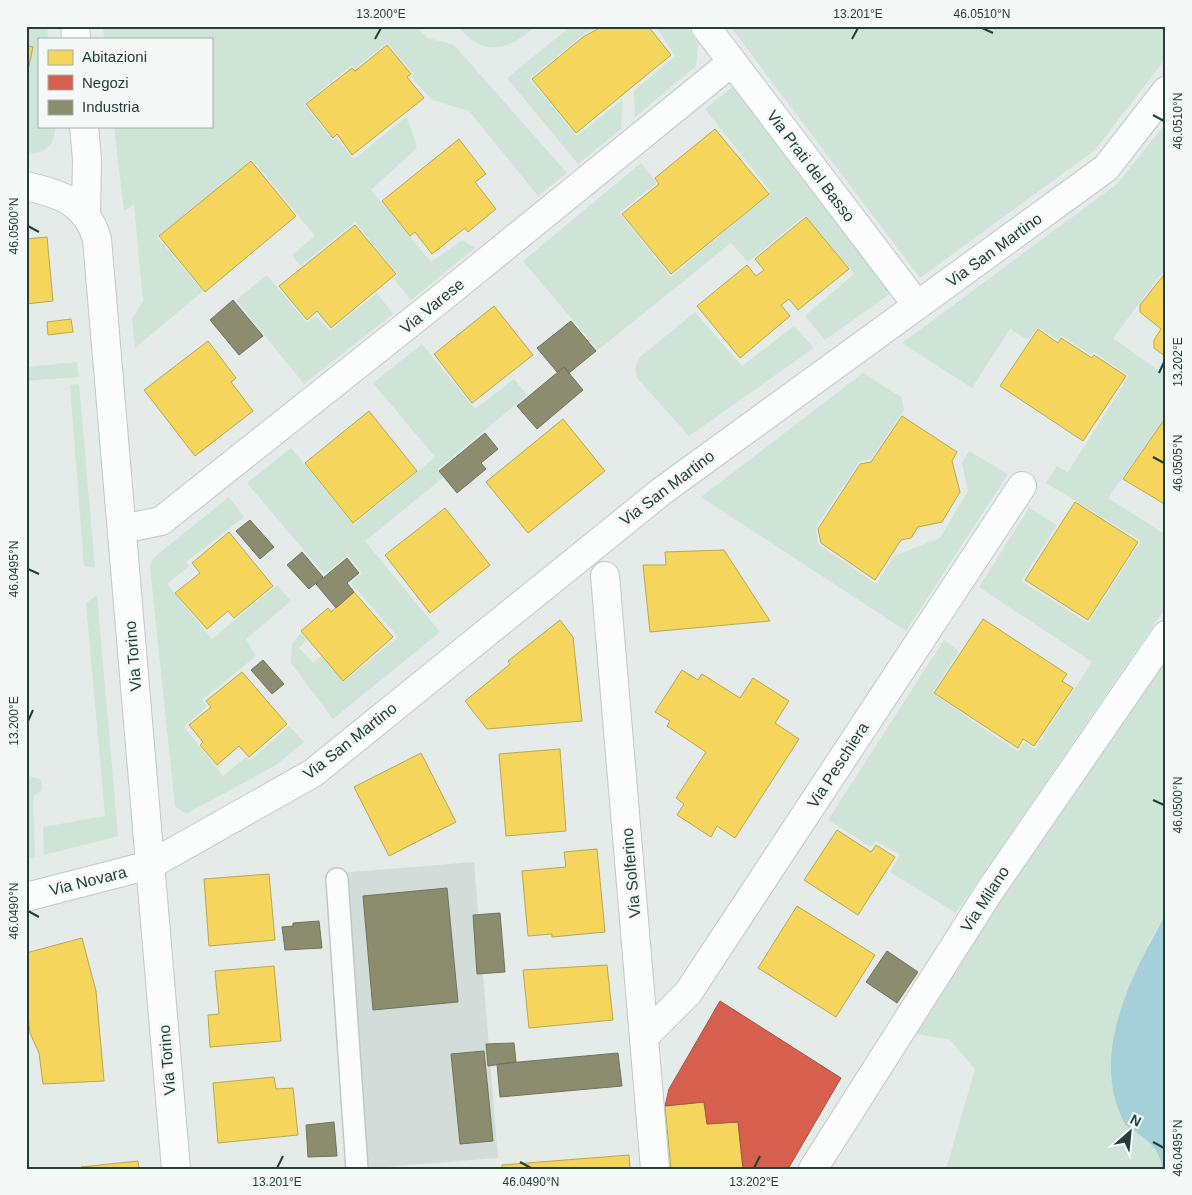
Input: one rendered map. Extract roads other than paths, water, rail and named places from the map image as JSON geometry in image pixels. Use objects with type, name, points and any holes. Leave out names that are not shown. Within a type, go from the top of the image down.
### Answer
[{"type":"street","name":"Via Prati del Basso","points":[[705,26],[917,306]]},
{"type":"street","name":"Via Varese","points":[[122,529],[161,522],[444,296],[732,62]]},
{"type":"street","name":"Via San Martino","points":[[150,865],[314,773],[625,519],[1106,168],[1166,91]]},
{"type":"street","points":[[84,128],[87,160],[86,213]]},
{"type":"street","points":[[26,186],[48,191],[69,200],[86,213]]},
{"type":"street","name":"Via Torino","points":[[86,213],[97,239],[176,1169]]},
{"type":"street","name":"Via Peschiera","points":[[645,1036],[688,993],[1022,486]]},
{"type":"street","name":"Via Solferino","points":[[605,576],[656,1169]]},
{"type":"street","name":"Via Milano","points":[[813,1169],[989,892],[1166,634]]},
{"type":"street","name":"Via Novara","points":[[26,897],[150,865]]},
{"type":"lane","points":[[338,878],[358,1169]]},
{"type":"water","points":[[1166,914],[1166,1169],[1162,1169],[1159,1156],[1153,1147],[1125,1124],[1115,1098],[1111,1071],[1113,1043],[1128,989]]}]
